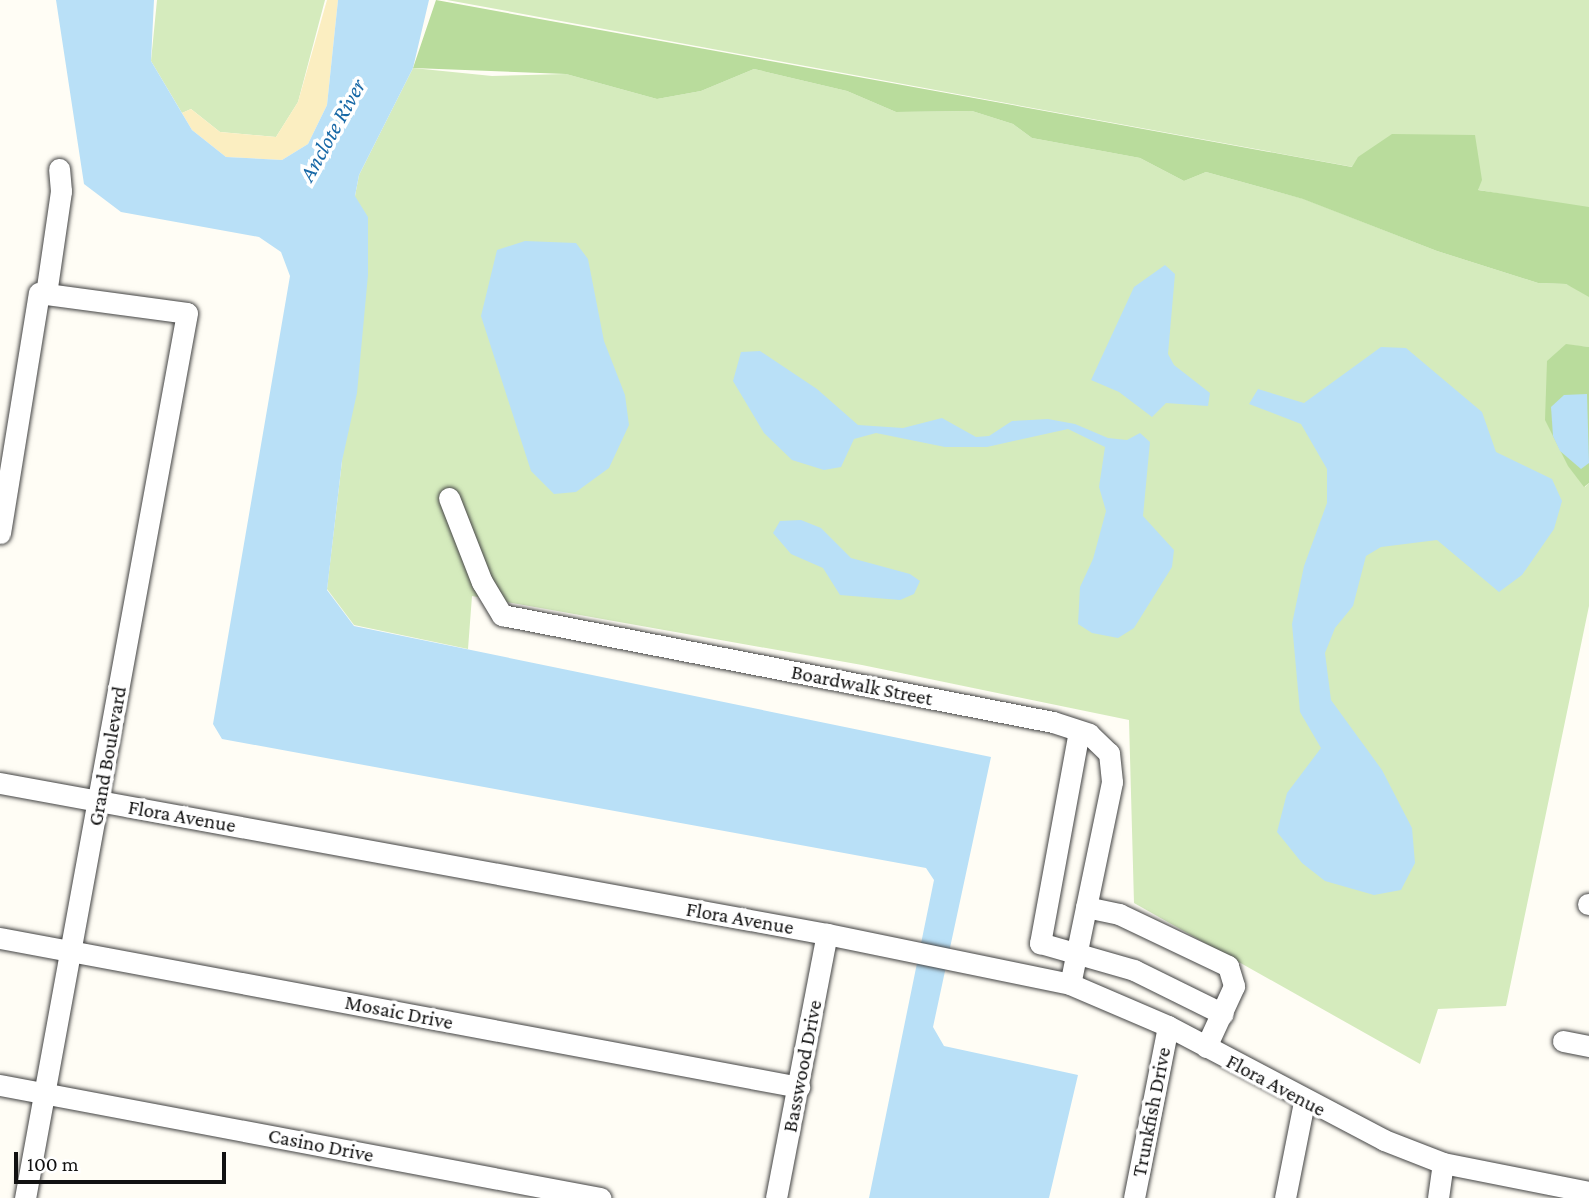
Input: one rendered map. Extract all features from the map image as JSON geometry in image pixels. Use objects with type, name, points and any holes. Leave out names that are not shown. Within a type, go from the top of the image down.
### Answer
[{"type":"street","points":[[0,533],[61,191],[59,169]]},
{"type":"street","name":"Grand Boulevard","points":[[25,1198],[69,950],[100,800],[187,313],[42,293]]},
{"type":"street","name":"Boardwalk Street","points":[[449,498],[482,582],[502,615],[1080,731],[1109,753],[1112,782],[1070,984]]},
{"type":"street","points":[[1080,731],[1040,943],[1135,970],[1223,1014]]},
{"type":"street","name":"Flora Avenue","points":[[0,783],[827,934],[1070,984],[1168,1026],[1304,1102],[1443,1164],[1589,1192]]},
{"type":"street","points":[[1086,907],[1119,914],[1228,966],[1234,986],[1206,1047]]},
{"type":"street","name":"Basswood Drive","points":[[776,1198],[827,934]]},
{"type":"street","name":"Mosaic Drive","points":[[0,938],[799,1087]]},
{"type":"street","name":"Trunkfish Drive","points":[[1134,1198],[1168,1026]]},
{"type":"street","points":[[1563,1041],[1589,1046]]},
{"type":"street","name":"Casino Drive","points":[[0,1085],[600,1198]]},
{"type":"street","points":[[1285,1198],[1304,1102]]},
{"type":"street","points":[[1438,1198],[1443,1164]]},
{"type":"green space","points":[[157,0],[325,0],[298,102],[276,137],[220,132],[191,109],[182,113],[151,61]]},
{"type":"green space","points":[[436,0],[1352,167],[1358,157],[1392,134],[1475,135],[1482,180],[1478,190],[1589,207],[1589,297],[1566,284],[1538,283],[1437,251],[1303,199],[1206,172],[1184,181],[1140,158],[1032,138],[1013,124],[972,111],[896,112],[847,91],[754,69],[701,91],[657,99],[566,74],[413,68]]},
{"type":"green space","points":[[447,0],[1589,0],[1589,210],[1353,167]]},
{"type":"green space","points":[[413,68],[492,76],[566,74],[657,99],[701,91],[754,69],[847,91],[896,112],[972,111],[1013,124],[1032,138],[1140,158],[1184,181],[1206,172],[1304,199],[1437,251],[1538,283],[1566,284],[1589,294],[1589,347],[1566,345],[1585,487],[1589,483],[1589,606],[1506,1006],[1438,1009],[1420,1064],[1134,903],[1129,720],[862,665],[472,596],[468,649],[354,625],[327,589],[342,461],[355,196],[359,175]]},
{"type":"green space","points":[[1566,344],[1589,347],[1589,483],[1584,487],[1568,466],[1545,420],[1547,361]]},
{"type":"sand","points":[[327,0],[338,0],[327,105],[308,144],[282,160],[226,157],[192,130],[182,113],[191,109],[220,132],[276,137],[298,102]]},
{"type":"water","name":"Anclote River","points":[[56,0],[154,0],[151,61],[192,130],[226,157],[282,160],[308,144],[327,105],[338,0],[429,0],[413,68],[359,175],[355,196],[368,217],[368,275],[357,393],[342,461],[327,590],[354,626],[991,757],[933,1027],[944,1046],[1078,1075],[1049,1198],[869,1198],[934,880],[926,868],[222,739],[213,724],[290,276],[281,252],[259,237],[121,212],[84,184]]},
{"type":"water","points":[[525,241],[576,243],[588,259],[604,341],[625,395],[629,425],[609,468],[576,492],[554,494],[531,471],[481,316],[497,250]]},
{"type":"water","points":[[1165,265],[1175,274],[1168,354],[1174,365],[1210,393],[1208,406],[1166,403],[1152,417],[1119,392],[1091,380],[1134,287]]},
{"type":"water","points":[[1381,347],[1406,348],[1482,412],[1496,452],[1552,479],[1562,501],[1554,529],[1522,575],[1499,592],[1437,540],[1381,547],[1366,556],[1353,606],[1335,628],[1325,653],[1331,700],[1382,770],[1412,828],[1415,863],[1401,890],[1374,895],[1325,881],[1302,863],[1277,832],[1287,793],[1321,748],[1300,712],[1292,624],[1304,566],[1327,503],[1327,469],[1301,424],[1249,404],[1258,389],[1304,403]]},
{"type":"water","points":[[760,351],[817,389],[858,425],[903,428],[942,418],[976,437],[989,436],[1012,421],[1048,419],[1075,424],[1108,438],[1127,440],[1140,433],[1150,442],[1143,516],[1174,550],[1172,567],[1134,628],[1118,638],[1092,633],[1078,624],[1080,587],[1093,559],[1106,511],[1099,487],[1105,447],[1068,429],[987,447],[945,447],[876,433],[854,439],[841,467],[824,470],[792,460],[764,433],[733,381],[741,352]]},
{"type":"water","points":[[1587,394],[1589,463],[1581,469],[1560,451],[1553,436],[1551,407],[1564,395]]},
{"type":"water","points":[[801,520],[821,528],[851,558],[910,574],[920,581],[914,594],[900,600],[840,595],[823,568],[791,554],[773,533],[780,521]]}]
